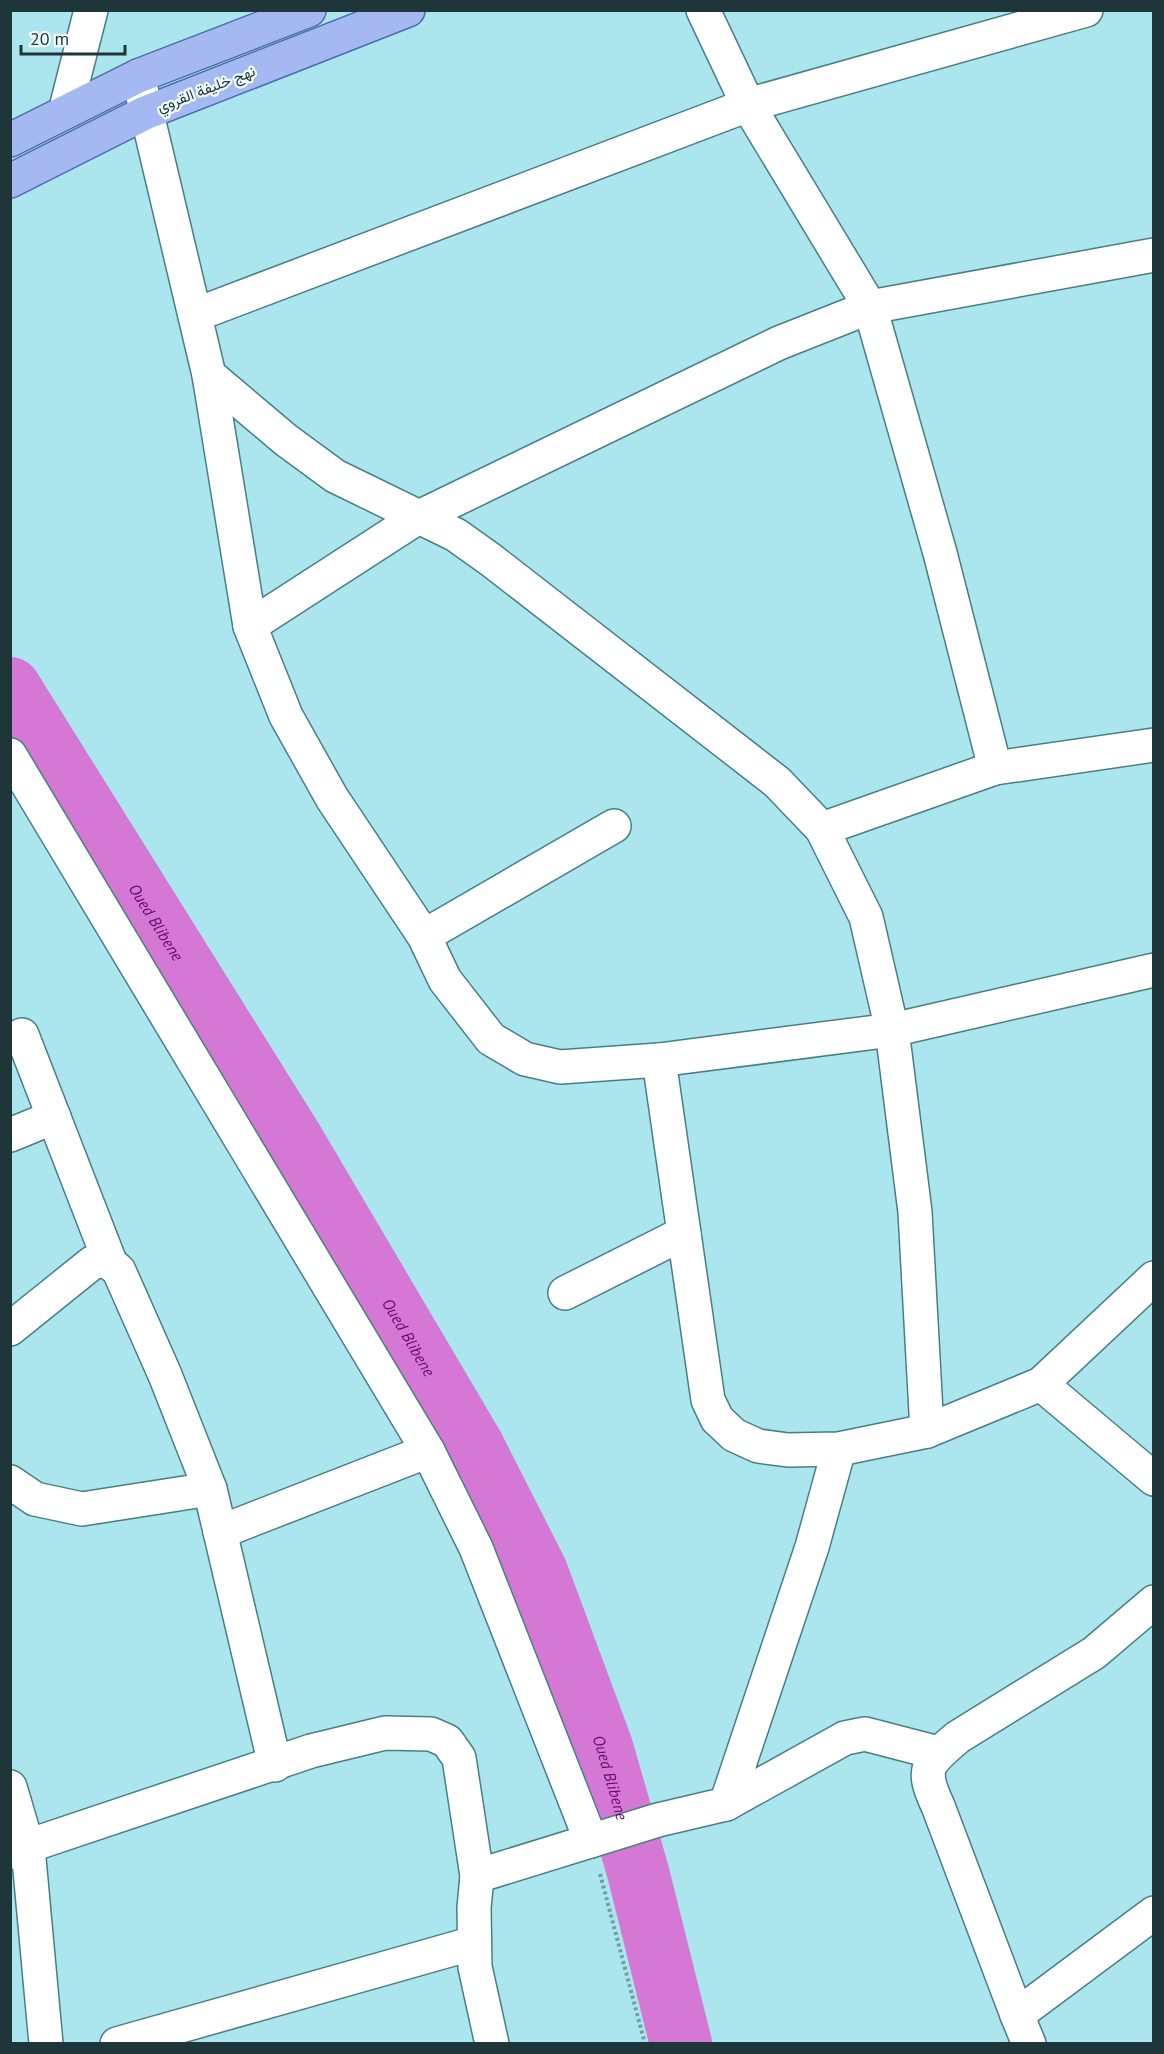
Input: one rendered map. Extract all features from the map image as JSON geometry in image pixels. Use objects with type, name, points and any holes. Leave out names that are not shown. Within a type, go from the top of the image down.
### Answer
[{"type":"main road","points":[[10,140],[138,76],[309,10]]},
{"type":"main road","name":"نهج خليفة القروي","points":[[10,181],[145,113],[408,10]]},
{"type":"street","points":[[65,112],[91,10]]},
{"type":"street","points":[[703,10],[748,105],[870,307],[940,553],[995,768]]},
{"type":"street","points":[[195,315],[748,105],[1086,10]]},
{"type":"street","points":[[138,76],[209,375],[250,626],[286,716],[332,798],[424,936],[445,980],[490,1039],[525,1059],[560,1067],[659,1060],[892,1030],[1154,970]]},
{"type":"street","points":[[250,626],[417,518],[779,343],[870,307],[1154,255]]},
{"type":"street","points":[[209,375],[286,440],[335,476],[417,518],[456,535],[501,567],[777,782],[822,829],[866,917],[892,1030],[915,1212],[927,1431]]},
{"type":"street","points":[[822,829],[995,768],[1154,745]]},
{"type":"street","points":[[10,755],[428,1451],[476,1548],[600,1839]]},
{"type":"street","points":[[424,936],[614,826]]},
{"type":"street","points":[[22,1035],[110,1263]]},
{"type":"street","points":[[659,1060],[708,1400],[717,1419],[734,1435],[758,1446],[788,1450],[839,1449],[927,1431],[1041,1384],[1154,1278]]},
{"type":"street","points":[[10,1136],[54,1117]]},
{"type":"street","points":[[566,1293],[684,1233]]},
{"type":"street","points":[[10,1329],[92,1263],[101,1260],[110,1263],[119,1271],[165,1375],[210,1489],[275,1765]]},
{"type":"street","points":[[1041,1384],[1154,1479]]},
{"type":"street","points":[[726,1804],[815,1538],[839,1449]]},
{"type":"street","points":[[220,1532],[428,1451]]},
{"type":"street","points":[[10,1482],[35,1499],[82,1509],[210,1489]]},
{"type":"street","points":[[1154,1602],[1094,1653],[958,1737],[938,1753],[930,1766],[927,1782],[1023,2029],[1154,1913]]},
{"type":"street","points":[[19,1850],[311,1751],[385,1733],[431,1734],[447,1741],[459,1758],[477,1876],[475,1967],[492,2043]]},
{"type":"street","points":[[477,1876],[658,1820],[726,1804],[845,1738],[866,1734],[938,1753]]},
{"type":"street","points":[[10,1786],[46,2043]]},
{"type":"street","points":[[117,2043],[474,1943]]},
{"type":"path","points":[[600,1839],[645,2043]]},
{"type":"waterway","name":"Oued Blibene","points":[[10,688],[293,1141],[473,1446],[537,1572],[602,1747],[638,1872],[681,2044]]}]
